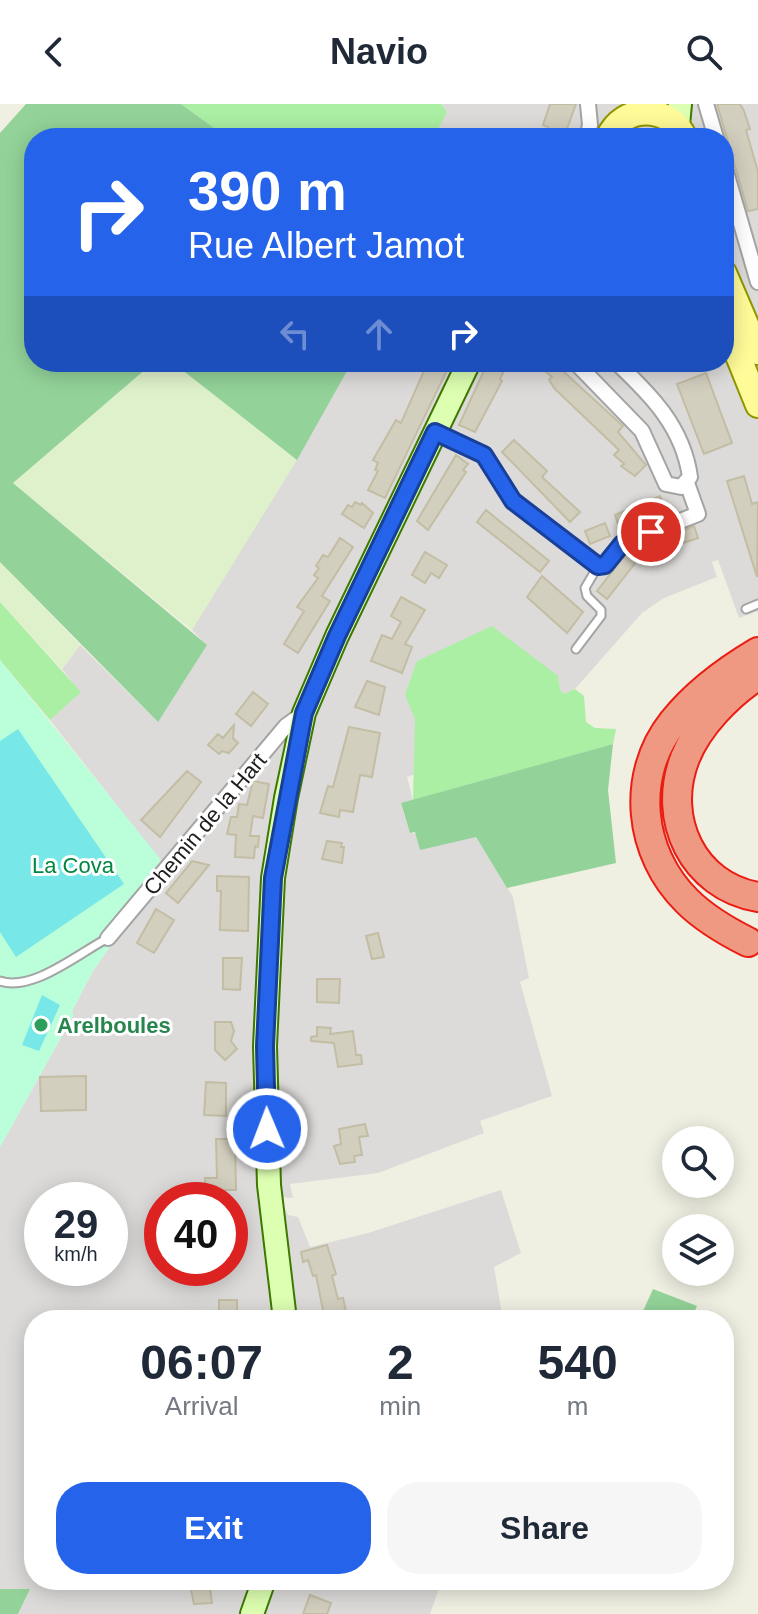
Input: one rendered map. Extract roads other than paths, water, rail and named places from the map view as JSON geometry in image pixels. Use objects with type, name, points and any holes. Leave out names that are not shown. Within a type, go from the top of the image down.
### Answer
[{"type":"highway","points":[[755,943],[704,916],[669,880],[651,845],[644,810],[647,774],[671,724],[708,687],[758,652]]},
{"type":"highway","points":[[758,675],[727,701],[695,740],[685,758],[677,796],[682,835],[697,863],[724,886],[758,897]]},
{"type":"main road","points":[[604,104],[608,128]]},
{"type":"main road","points":[[614,128],[620,120],[643,107],[681,122]]},
{"type":"main road","points":[[734,296],[758,352]]},
{"type":"main road","points":[[734,346],[758,405]]},
{"type":"street","points":[[588,104],[589,128]]},
{"type":"street","points":[[706,104],[713,128]]},
{"type":"street","points":[[734,199],[758,282]]},
{"type":"street","points":[[284,1310],[269,1185],[265,1046],[273,878],[304,713],[337,636],[464,372]]},
{"type":"street","points":[[585,372],[642,431],[666,484],[681,487],[690,477],[689,468],[667,415],[626,372]]},
{"type":"street","points":[[435,432],[484,455],[513,501],[598,566],[605,565],[622,544],[698,514],[687,483]]},
{"type":"street","name":"Chemin de la Hart","points":[[108,938],[286,726],[304,713]]},
{"type":"street","points":[[252,1614],[260,1590]]},
{"type":"lane","points":[[576,649],[601,616],[601,610],[587,596],[585,588],[598,566]]},
{"type":"lane","points":[[746,609],[758,604]]},
{"type":"lane","points":[[0,981],[19,984],[34,980],[108,938]]},
{"type":"place","name":"Arelboules","points":[[41,1025]]},
{"type":"park label","name":"La Cova","points":[[73,865]]}]
